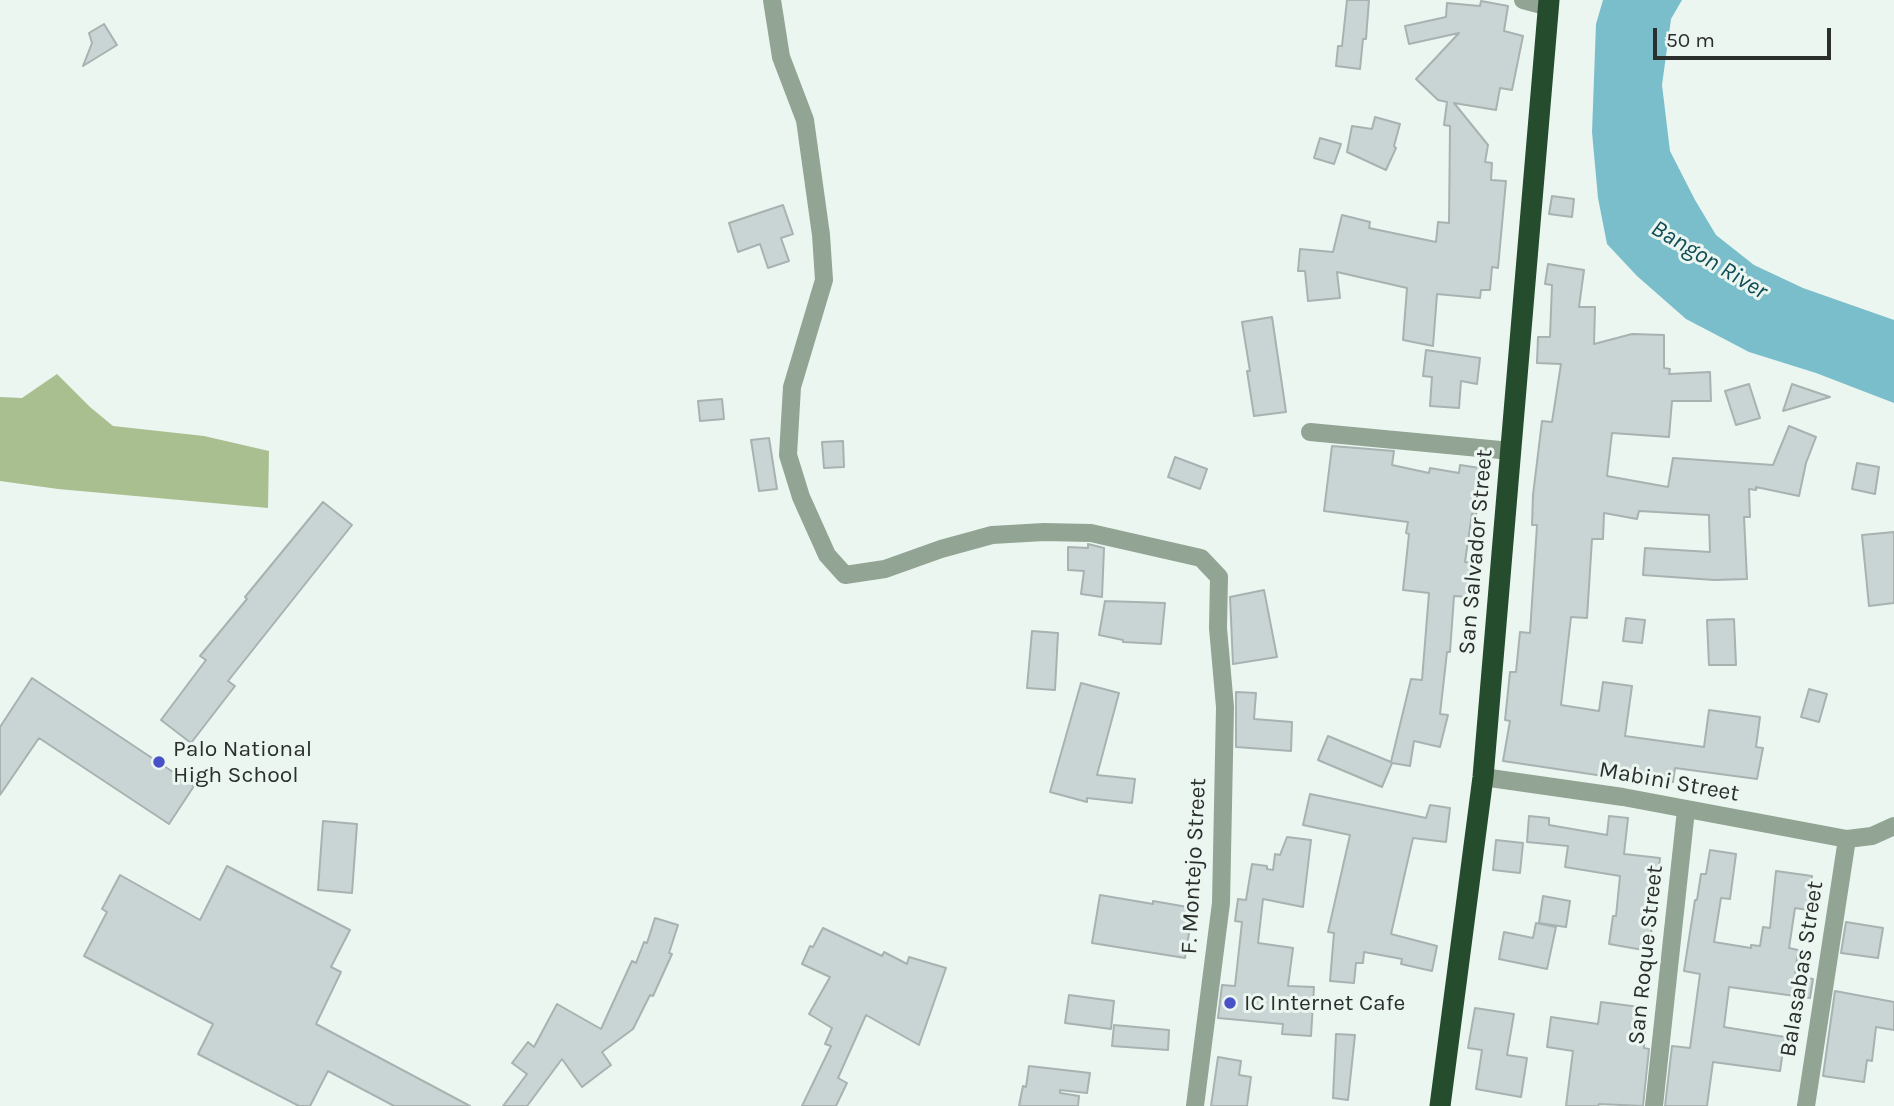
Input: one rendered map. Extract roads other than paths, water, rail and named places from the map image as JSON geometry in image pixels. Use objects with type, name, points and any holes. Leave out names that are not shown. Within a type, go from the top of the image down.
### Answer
[{"type":"highway","name":"San Salvador Street","points":[[1440,1106],[1483,777],[1549,3]]},
{"type":"street","name":"F. Montejo Street","points":[[772,0],[781,57],[806,120],[824,280],[792,387],[788,455],[801,497],[827,555],[845,575],[885,569],[941,548],[992,535],[1044,531],[1091,533],[1201,558],[1219,577],[1218,628],[1225,707],[1222,904],[1195,1106]]},
{"type":"street","points":[[1522,0],[1549,3]]},
{"type":"street","points":[[1310,432],[1511,451]]},
{"type":"street","name":"Mabini Street","points":[[1483,777],[1623,797],[1847,839]]},
{"type":"street","name":"San Roque Street","points":[[1654,1106],[1686,810]]},
{"type":"street","points":[[1847,839],[1872,836],[1894,826]]},
{"type":"street","name":"Balasabas Street","points":[[1806,1106],[1847,839]]},
{"type":"water","name":"Bangon River","points":[[1603,0],[1682,0],[1671,19],[1662,85],[1670,151],[1695,200],[1716,235],[1754,265],[1803,288],[1894,320],[1894,403],[1816,373],[1749,352],[1686,319],[1637,276],[1607,244],[1598,198],[1592,132],[1596,24]]},
{"type":"place","name":"Palo National High School","points":[[159,762]]},
{"type":"place","name":"IC Internet Cafe","points":[[1230,1003]]}]
